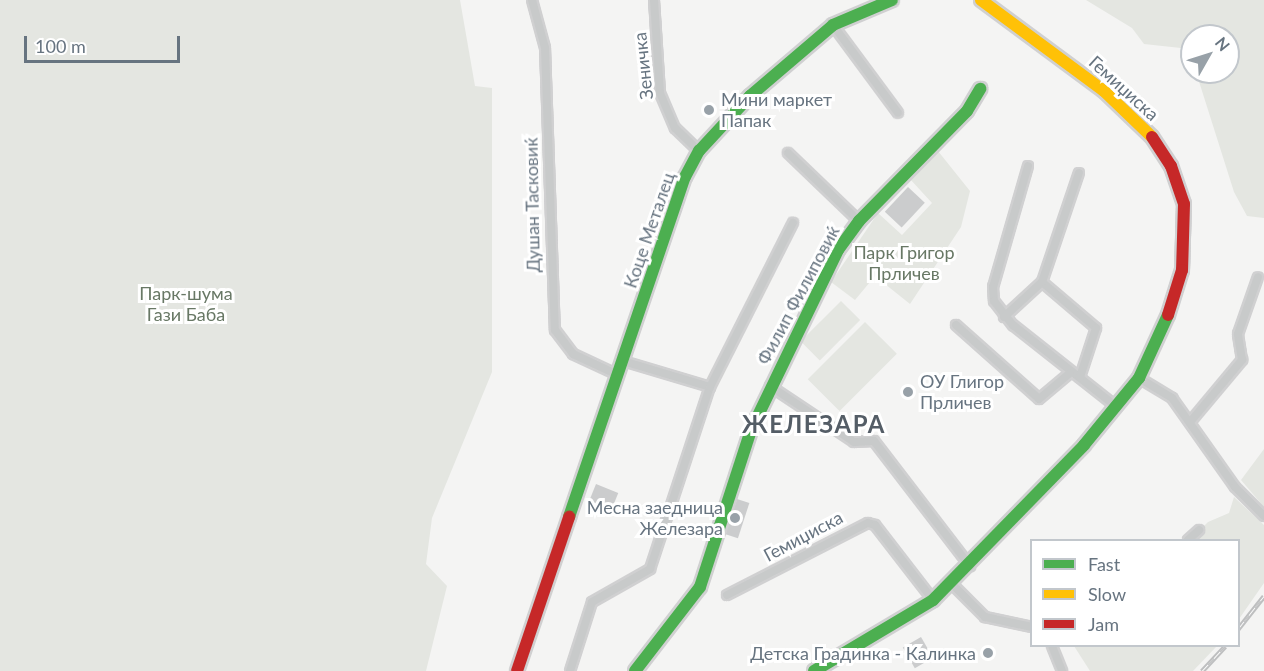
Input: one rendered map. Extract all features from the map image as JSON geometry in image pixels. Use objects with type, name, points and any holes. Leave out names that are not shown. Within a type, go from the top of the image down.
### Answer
[{"type":"street","name":"Душан Тасковиќ","points":[[532,0],[545,48],[555,330],[573,354],[618,375]]},
{"type":"street","name":"Зеничка","points":[[654,0],[660,93],[675,128],[699,151]]},
{"type":"street","name":"Коце Металец","points":[[517,671],[685,177],[699,151],[750,96],[833,25],[892,0]]},
{"type":"street","name":"Гемиџиска","points":[[814,671],[933,600],[952,584],[1117,407],[1139,378],[1165,325],[1185,252],[1184,204],[1171,166],[1129,112],[979,1]]},
{"type":"street","points":[[833,25],[898,113]]},
{"type":"street","name":"Филип Филиповиќ","points":[[635,671],[700,587],[770,386],[838,250],[859,221],[939,142],[980,89]]},
{"type":"street","name":"Филип Филиповиќ","points":[[788,153],[859,221]]},
{"type":"street","points":[[1028,166],[993,287],[994,301],[1004,317],[1070,373],[1080,377],[1117,407]]},
{"type":"street","points":[[1004,317],[1042,282],[1079,173]]},
{"type":"street","points":[[570,671],[592,602],[650,569],[710,387],[793,223]]},
{"type":"street","points":[[1191,421],[1242,360],[1238,334],[1258,277]]},
{"type":"street","points":[[1042,282],[1096,328],[1080,377]]},
{"type":"street","points":[[956,325],[1039,399],[1070,373]]},
{"type":"street","points":[[623,361],[710,387]]},
{"type":"street","points":[[1139,378],[1172,398],[1191,421],[1235,487],[1264,516]]},
{"type":"street","name":"Филип Филиповиќ","points":[[770,386],[854,442],[874,441],[970,566]]},
{"type":"street","name":"Гемиџиска","points":[[727,595],[868,523],[875,525],[933,600]]},
{"type":"street","points":[[1189,539],[1198,530]]},
{"type":"street","points":[[952,584],[985,617],[1030,627]]},
{"type":"street","points":[[1053,647],[1062,671]]},
{"type":"green space","name":"Парк-шума Гази Баба","points":[[0,0],[460,0],[475,86],[492,88],[492,372],[432,518],[426,564],[447,586],[426,671],[0,671]]},
{"type":"green space","points":[[1086,0],[1264,0],[1264,218],[1247,216],[1234,192],[1200,84],[1240,84],[1240,24],[1180,24],[1180,48],[1144,44],[1132,28]]},
{"type":"green space","name":"Парк Григор Прличев","points":[[938,151],[970,191],[961,227],[910,304],[875,276],[855,300],[831,282],[878,213],[902,235],[932,203],[910,179]]},
{"type":"green space","points":[[841,301],[860,320],[820,360],[801,341]]},
{"type":"green space","points":[[865,322],[897,354],[840,411],[808,379]]},
{"type":"green space","points":[[1264,449],[1264,507],[1241,480]]},
{"type":"green space","points":[[1234,497],[1264,525],[1264,583],[1240,618],[1240,539],[1191,539],[1208,522],[1229,513]]},
{"type":"green space","points":[[1075,647],[1216,647],[1193,671],[1090,671]]},
{"type":"building","points":[[908,187],[925,203],[902,228],[885,212]]},
{"type":"building","points":[[596,484],[618,493],[612,510],[589,501]]},
{"type":"building","name":"Месна заедница Железара","points":[[737,499],[749,503],[738,538],[726,534]]},
{"type":"building","points":[[921,637],[933,658],[915,668],[903,648]]},
{"type":"railway","points":[[1240,626],[1264,596]]},
{"type":"railway","points":[[1202,671],[1224,647]]},
{"type":"traffic: fast","points":[[569,517],[685,177],[699,151],[750,96],[833,25],[892,0]]},
{"type":"traffic: fast","points":[[635,671],[700,587],[751,430],[838,250],[859,221],[967,111],[980,89]]},
{"type":"traffic: fast","points":[[814,671],[933,600],[1084,445],[1139,378],[1168,315]]},
{"type":"traffic: slow","points":[[981,0],[1104,91],[1152,137]]},
{"type":"traffic: jam","points":[[1152,137],[1171,166],[1184,204],[1182,270],[1168,315]]},
{"type":"traffic: jam","points":[[517,671],[569,517]]},
{"type":"place","name":"Мини маркет Папак","points":[[709,110]]},
{"type":"place","name":"ОУ Глигор Прличев","points":[[908,392]]},
{"type":"place","name":"Месна заедница Железара","points":[[735,518]]},
{"type":"place","name":"Детска Градинка - Калинка","points":[[988,653]]},
{"type":"district","name":"ЖЕЛЕЗАРА","points":[[814,424]]}]
